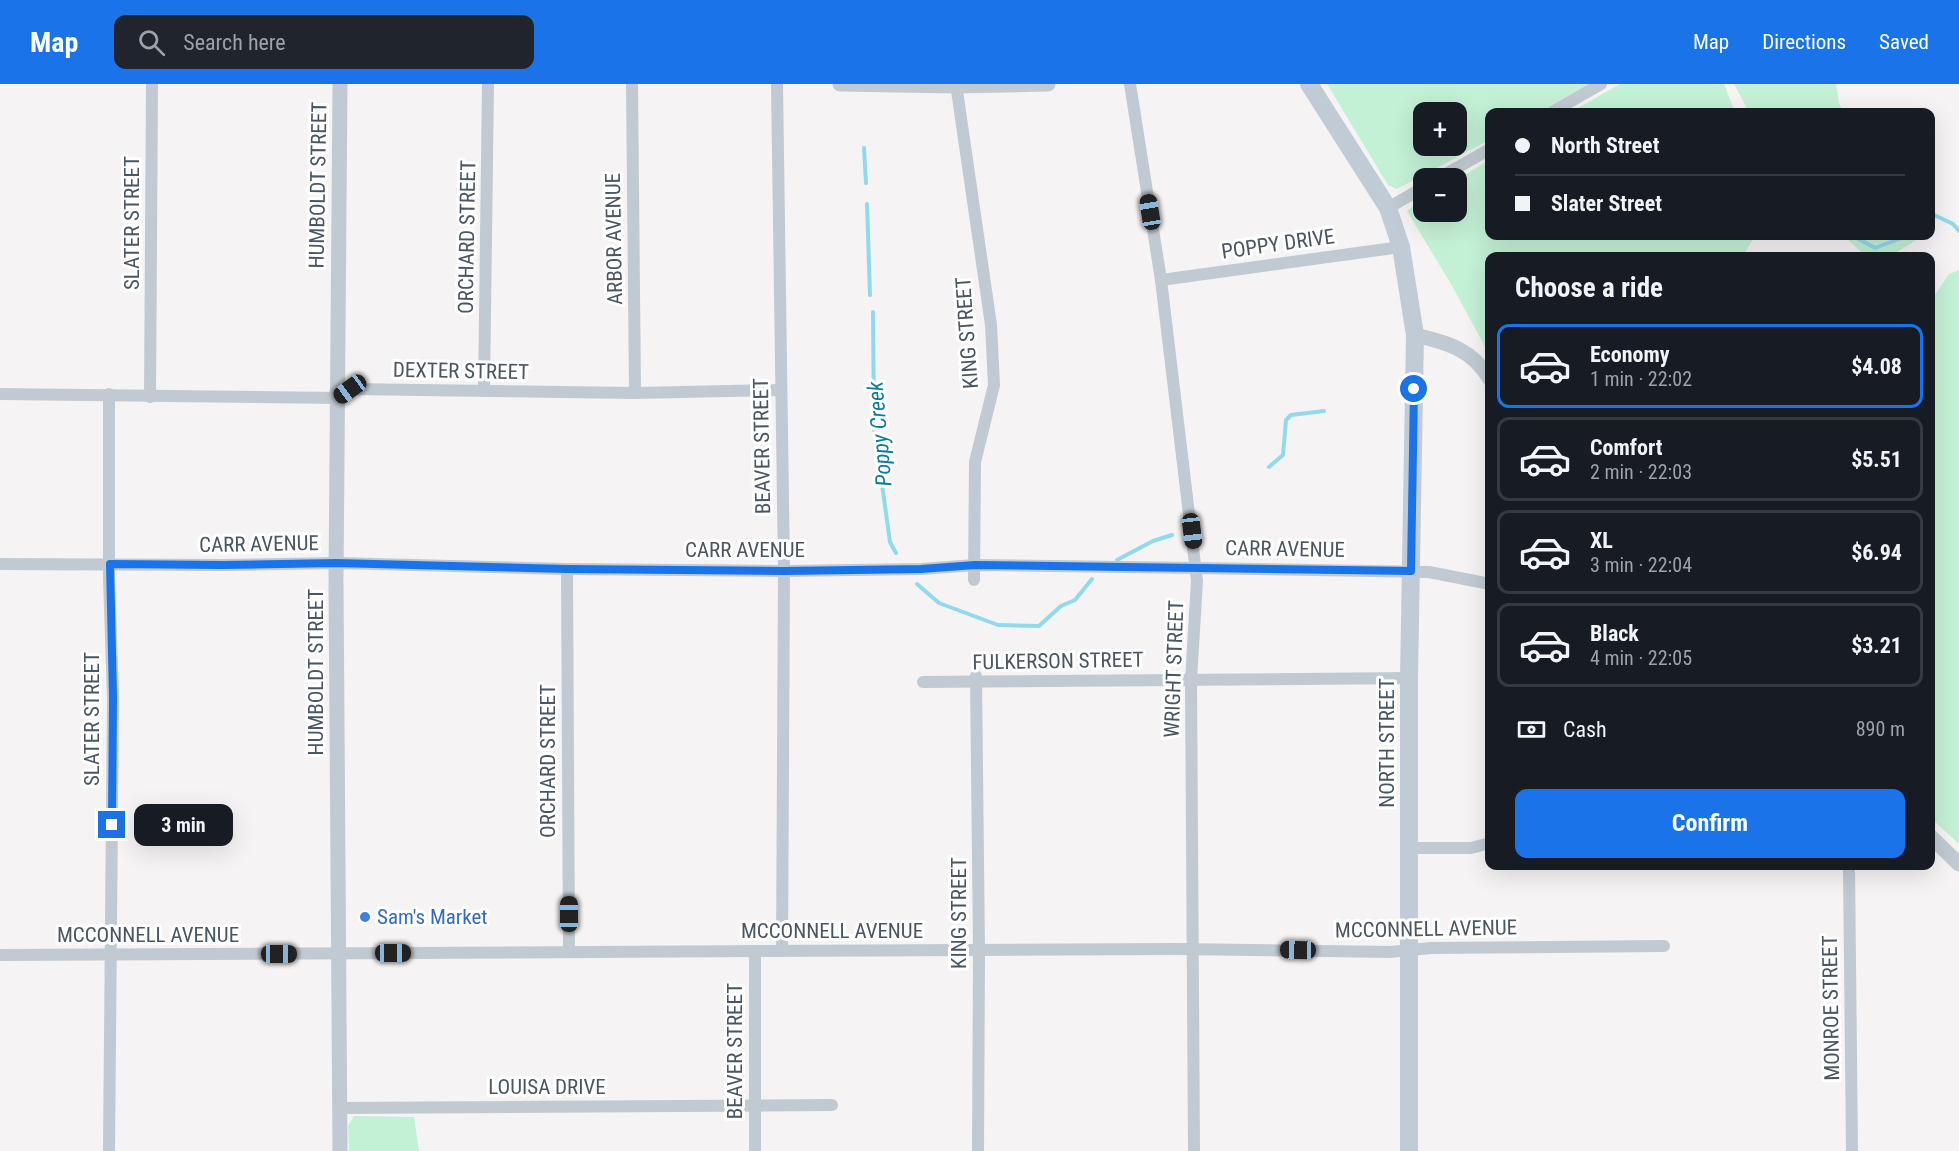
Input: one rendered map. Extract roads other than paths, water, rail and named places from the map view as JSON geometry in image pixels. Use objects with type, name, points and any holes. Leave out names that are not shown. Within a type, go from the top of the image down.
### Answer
[{"type":"main road","name":"NORTH STREET","points":[[1309,84],[1388,208],[1401,247],[1415,335],[1409,678],[1409,1151]]},
{"type":"street","name":"SLATER STREET","points":[[150,397],[152,84]]},
{"type":"street","name":"HUMBOLDT STREET","points":[[340,84],[336,563],[340,1151]]},
{"type":"street","name":"ORCHARD STREET","points":[[484,390],[488,84]]},
{"type":"street","name":"ARBOR AVENUE","points":[[632,84],[635,393]]},
{"type":"street","name":"BEAVER STREET","points":[[777,84],[784,571],[782,951]]},
{"type":"street","points":[[840,84],[1048,84]]},
{"type":"street","name":"WRIGHT STREET","points":[[1130,84],[1161,280],[1197,581],[1191,680],[1194,1151]]},
{"type":"street","points":[[1559,108],[1601,84]]},
{"type":"street","name":"KING STREET","points":[[956,85],[991,325],[994,385],[975,462],[974,580]]},
{"type":"street","points":[[1457,168],[1485,152]]},
{"type":"street","points":[[1388,208],[1413,193]]},
{"type":"street","name":"POPPY DRIVE","points":[[1161,280],[1401,247]]},
{"type":"street","points":[[1415,335],[1454,345],[1469,355],[1485,373]]},
{"type":"street","name":"DEXTER STREET","points":[[0,394],[338,398],[350,389],[635,393],[780,390]]},
{"type":"street","name":"SLATER STREET","points":[[109,394],[113,697],[109,1151]]},
{"type":"street","name":"CARR AVENUE","points":[[0,564],[336,563],[567,569],[784,571],[921,569],[975,565],[1411,571],[1429,572],[1485,583]]},
{"type":"street","name":"ORCHARD STREET","points":[[567,569],[569,952]]},
{"type":"street","name":"FULKERSON STREET","points":[[923,682],[976,679],[1081,682],[1176,679],[1409,678]]},
{"type":"street","name":"KING STREET","points":[[976,679],[979,950],[978,1151]]},
{"type":"street","points":[[1935,841],[1959,864]]},
{"type":"street","points":[[1409,848],[1472,848],[1485,844]]},
{"type":"street","name":"MONROE STREET","points":[[1849,870],[1852,1151]]},
{"type":"street","name":"MCCONNELL AVENUE","points":[[0,955],[1193,949],[1390,952],[1431,948],[1664,946]]},
{"type":"street","name":"BEAVER STREET","points":[[755,951],[755,1151]]},
{"type":"street","name":"LOUISA DRIVE","points":[[339,1108],[832,1105]]},
{"type":"waterway","name":"Poppy Creek","points":[[864,148],[866,183]]},
{"type":"waterway","name":"Poppy Creek","points":[[867,204],[870,295]]},
{"type":"waterway","name":"Poppy Creek","points":[[1935,215],[1953,224],[1959,231]]},
{"type":"waterway","name":"Poppy Creek","points":[[1860,240],[1875,248],[1896,240]]},
{"type":"waterway","name":"Poppy Creek","points":[[873,312],[874,427],[890,542],[896,553]]},
{"type":"waterway","name":"Poppy Creek","points":[[1269,467],[1283,455],[1286,420],[1291,415],[1324,411]]},
{"type":"waterway","name":"Poppy Creek","points":[[1117,560],[1153,541],[1172,535]]},
{"type":"waterway","name":"Poppy Creek","points":[[917,584],[939,603],[998,625],[1039,626],[1061,606],[1075,600],[1092,579]]},
{"type":"place","name":"Sam's Market","points":[[365,917]]}]
